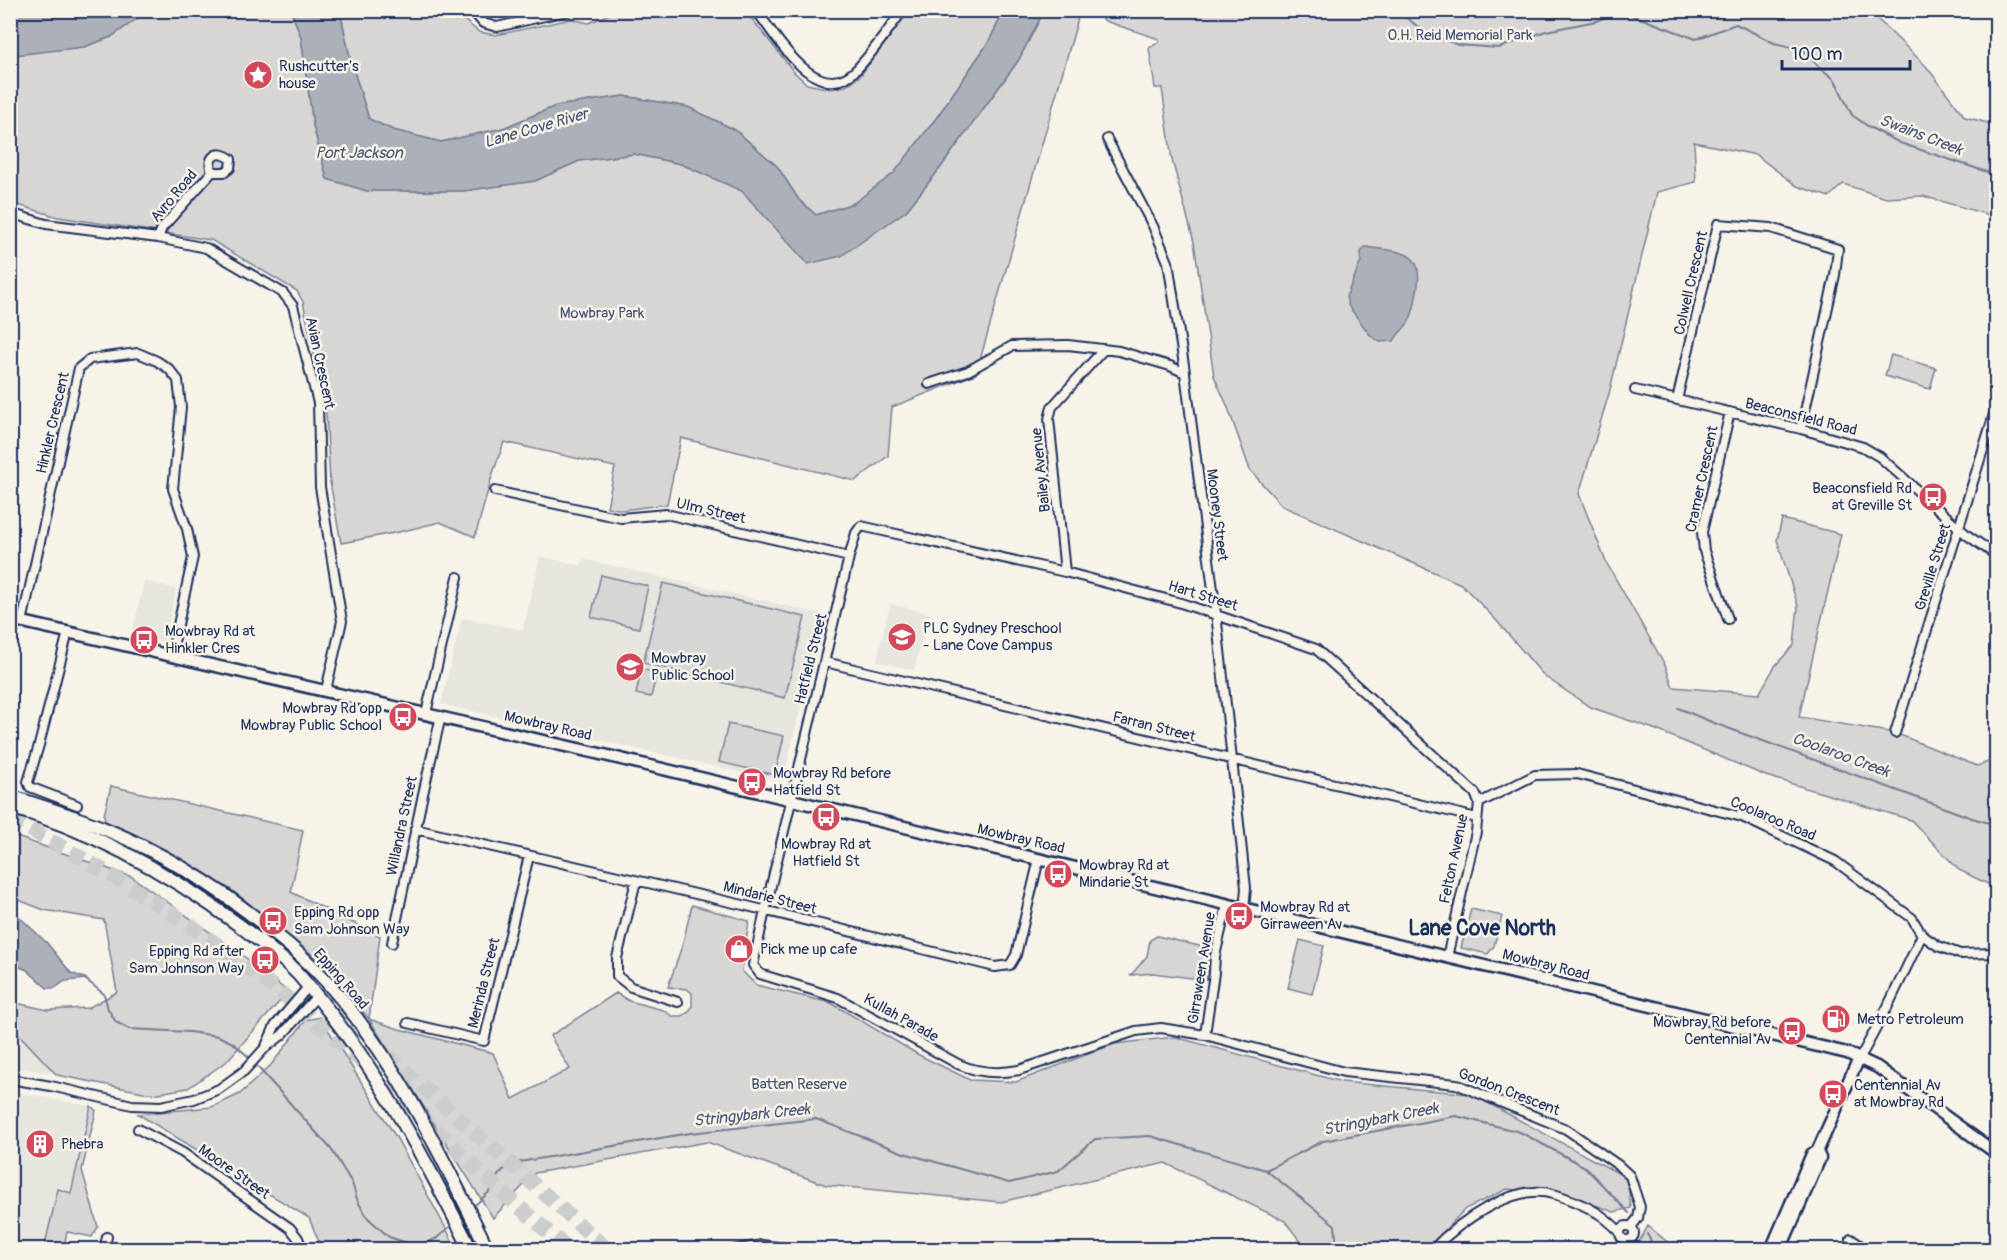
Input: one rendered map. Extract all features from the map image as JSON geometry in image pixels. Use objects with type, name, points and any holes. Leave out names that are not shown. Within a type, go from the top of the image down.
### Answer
[{"type":"main road","name":"Mowbray Road","points":[[10,620],[441,716],[1798,1041],[1860,1058],[1877,1067],[1996,1153]]},
{"type":"main road","name":"Epping Road","points":[[10,796],[117,834],[198,876],[234,900],[320,974],[330,984],[392,1070],[455,1182],[488,1250]]},
{"type":"main road","name":"Epping Road","points":[[10,807],[85,834],[177,883],[209,903],[297,973],[364,1059],[396,1109],[471,1250]]},
{"type":"main road","points":[[308,987],[320,974]]},
{"type":"main road","points":[[316,997],[330,984]]},
{"type":"main road","points":[[1771,1250],[1812,1154],[1817,1152],[1860,1058]]},
{"type":"main road","points":[[1780,1250],[1820,1158],[1817,1152]]},
{"type":"street","points":[[472,10],[483,23],[497,27],[571,10]]},
{"type":"street","points":[[756,10],[803,69],[819,78],[832,80],[845,77],[856,70],[903,10]]},
{"type":"street","name":"Mooney Street","points":[[1107,139],[1153,226],[1168,262],[1185,373],[1216,613],[1246,888],[1244,909]]},
{"type":"street","name":"Avro Road","points":[[158,238],[162,228],[212,172]]},
{"type":"street","name":"Avian Crescent","points":[[10,213],[46,224],[158,238],[206,248],[283,293],[293,306],[318,403],[320,487],[342,621],[326,690]]},
{"type":"street","name":"Colwell Crescent","points":[[1677,400],[1718,225],[1771,228],[1838,249],[1835,275],[1801,429]]},
{"type":"street","points":[[929,384],[968,371],[1012,346],[1068,345],[1119,351],[1170,366],[1185,373]]},
{"type":"street","name":"Bailey Avenue","points":[[1065,572],[1049,419],[1052,407],[1104,349]]},
{"type":"street","name":"Hinkler Crescent","points":[[22,622],[79,368],[90,359],[138,353],[169,369],[178,380],[180,393],[181,406],[173,489],[187,529],[193,557],[171,656]]},
{"type":"street","name":"Beaconsfield Road","points":[[1635,390],[1854,442],[1872,452],[1959,528],[1996,555]]},
{"type":"street","name":"Greville Street","points":[[1895,733],[1996,408]]},
{"type":"street","name":"Cramer Crescent","points":[[1728,620],[1704,551],[1702,532],[1730,412]]},
{"type":"street","name":"Ulm Street","points":[[495,491],[621,518],[666,514],[849,558]]},
{"type":"street","name":"Hart Street","points":[[861,526],[1065,572],[1216,613],[1316,649],[1461,779],[1475,793],[1479,802]]},
{"type":"street","name":"Hatfield Street","points":[[791,800],[849,558],[856,533],[861,526]]},
{"type":"street","points":[[426,713],[458,578]]},
{"type":"street","points":[[68,632],[28,782],[30,787],[36,791],[77,805]]},
{"type":"street","name":"Farran Street","points":[[825,662],[1477,818]]},
{"type":"street","name":"Willandra Street","points":[[392,943],[441,716]]},
{"type":"street","name":"Coolaroo Road","points":[[1479,802],[1535,775],[1576,774],[1742,818],[1835,861],[1912,918],[1922,935],[1938,946],[1960,954],[1996,953]]},
{"type":"street","name":"Kullah Parade","points":[[791,800],[753,965],[760,974],[838,998],[974,1071],[1004,1073],[1019,1070],[1136,1031],[1161,1028],[1205,1035]]},
{"type":"street","name":"Felton Avenue","points":[[1447,957],[1479,802]]},
{"type":"street","name":"Mindarie Street","points":[[416,829],[995,967],[1010,965],[1016,955],[1039,859]]},
{"type":"street","name":"Merinda Street","points":[[408,1023],[484,1041],[529,855]]},
{"type":"street","points":[[636,881],[617,958],[617,976],[631,987],[678,1002]]},
{"type":"street","name":"Girraween Avenue","points":[[1205,1035],[1215,956],[1227,904]]},
{"type":"street","points":[[1860,1058],[1922,935]]},
{"type":"street","points":[[266,1048],[275,1026],[308,987]]},
{"type":"street","points":[[10,1079],[132,1105],[178,1103],[207,1095],[244,1071],[282,1035],[316,997]]},
{"type":"street","name":"Gordon Crescent","points":[[1205,1035],[1344,1072],[1456,1084],[1566,1129],[1630,1176],[1640,1207],[1638,1218],[1631,1227]]},
{"type":"street","name":"Moore Street","points":[[138,1129],[183,1153],[290,1228],[298,1238],[303,1250]]},
{"type":"street","points":[[1432,1250],[1457,1226],[1478,1213],[1514,1196],[1533,1193],[1551,1193],[1598,1212],[1620,1232],[1623,1238],[1629,1240],[1633,1250]]},
{"type":"street","points":[[1620,1232],[1625,1227],[1631,1227],[1634,1234],[1629,1240]]},
{"type":"street","points":[[104,1250],[107,1237]]},
{"type":"street","points":[[1851,1239],[1867,1250]]},
{"type":"street","points":[[734,1250],[762,1245],[800,1250]]},
{"type":"street","points":[[1994,1250],[1996,1245]]},
{"type":"shaded area","name":"Mowbray Public School","points":[[540,556],[581,566],[583,559],[822,614],[783,782],[441,704],[462,618],[523,630]]},
{"type":"shaded area","points":[[144,581],[176,589],[164,642],[132,634]]},
{"type":"shaded area","name":"PLC Sydney Preschool - Lane Cove Campus","points":[[890,604],[928,613],[914,670],[877,661]]},
{"type":"shaded area","points":[[11,1037],[49,1043],[53,1073],[11,1067]]},
{"type":"shaded area","points":[[10,1091],[91,1106],[71,1193],[58,1190],[44,1249],[11,1249]]},
{"type":"green space","name":"Mowbray Park","points":[[148,11],[291,11],[301,37],[313,125],[327,179],[367,191],[463,191],[535,181],[579,161],[634,154],[681,164],[742,191],[808,264],[906,211],[1018,61],[1044,11],[1079,11],[976,374],[892,407],[888,456],[855,481],[681,438],[667,504],[623,510],[607,507],[615,467],[504,442],[475,537],[440,522],[341,543],[330,482],[326,411],[303,302],[297,291],[211,240],[58,217],[11,203],[11,54],[84,47],[111,37]]},
{"type":"green space","points":[[340,11],[457,11],[459,16],[479,32],[496,35],[571,19],[589,23],[616,11],[736,11],[752,19],[794,72],[807,84],[831,89],[846,86],[860,76],[909,11],[1004,11],[988,43],[894,174],[854,203],[816,215],[799,200],[777,166],[735,130],[688,107],[624,96],[556,106],[503,128],[441,142],[393,130],[369,119],[351,62]]},
{"type":"green space","name":"O.H. Reid Memorial Park","points":[[1095,11],[1869,11],[1926,66],[1965,117],[1996,125],[1996,217],[1923,196],[1886,198],[1843,184],[1829,197],[1797,186],[1756,155],[1694,142],[1696,182],[1657,192],[1610,390],[1579,494],[1606,562],[1665,665],[1673,687],[1759,694],[1775,666],[1794,645],[1798,606],[1777,540],[1782,519],[1841,534],[1799,717],[1895,733],[1977,766],[1996,759],[1996,888],[1959,870],[1911,820],[1766,776],[1654,729],[1590,707],[1544,676],[1496,620],[1461,584],[1282,506],[1250,470],[1214,376],[1194,242],[1172,160],[1162,88],[1155,88],[1149,48],[1159,42],[1159,39],[1105,21]]},
{"type":"green space","points":[[1891,355],[1936,368],[1930,389],[1885,376]]},
{"type":"green space","points":[[601,575],[648,586],[639,628],[591,617]]},
{"type":"green space","points":[[663,583],[805,617],[785,698],[643,663]]},
{"type":"green space","points":[[641,671],[657,672],[651,697],[636,694]]},
{"type":"green space","points":[[728,724],[784,736],[775,775],[719,762]]},
{"type":"green space","points":[[111,786],[303,830],[291,892],[380,936],[369,1019],[325,965],[233,891],[153,844],[105,823],[104,815]]},
{"type":"green space","points":[[11,835],[132,877],[245,957],[288,992],[226,1062],[188,1088],[153,1094],[57,1075],[12,1027],[11,1002],[48,1010],[88,1008],[117,992],[104,920],[44,910],[11,897]]},
{"type":"green space","name":"Batten Reserve","points":[[692,905],[749,921],[742,971],[756,985],[831,1003],[919,1055],[970,1080],[1016,1082],[1114,1044],[1175,1037],[1342,1082],[1471,1094],[1627,1178],[1631,1208],[1614,1212],[1568,1195],[1507,1189],[1465,1209],[1427,1249],[1306,1249],[1285,1221],[1165,1163],[1001,1202],[826,1185],[707,1142],[535,1173],[493,1218],[369,1019],[493,1053],[513,1099],[570,1069],[550,1036],[616,993],[629,1001],[663,1010],[672,1016],[682,1016],[689,1012],[692,1006],[692,993],[687,989],[668,987],[682,946]]},
{"type":"green space","points":[[1471,909],[1502,916],[1494,946],[1488,954],[1461,948]]},
{"type":"green space","points":[[1157,936],[1208,948],[1206,980],[1153,973],[1131,975],[1147,956],[1150,940]]},
{"type":"green space","points":[[1300,940],[1324,946],[1312,994],[1288,988]]},
{"type":"green space","points":[[320,1017],[396,1137],[457,1249],[322,1249],[309,1218],[138,1114],[212,1107],[240,1094],[271,1065],[306,1020]]},
{"type":"green space","points":[[91,1106],[96,1111],[82,1170],[98,1227],[92,1237],[67,1232],[63,1249],[44,1249],[58,1189],[71,1193]]},
{"type":"green space","points":[[1648,1226],[1676,1249],[1641,1249],[1638,1244]]},
{"type":"water","points":[[10,11],[148,11],[111,37],[84,47],[15,55],[11,54]]},
{"type":"water","name":"Port Jackson","points":[[291,11],[340,11],[351,62],[369,119],[393,130],[441,142],[503,128],[556,106],[624,96],[688,107],[735,130],[777,166],[799,200],[816,215],[854,203],[894,173],[937,117],[988,43],[1004,11],[1044,11],[1018,61],[906,211],[841,256],[808,264],[742,191],[681,164],[634,154],[579,161],[535,181],[463,191],[367,191],[327,179],[313,125],[301,37]]},
{"type":"water","points":[[1365,247],[1407,255],[1417,267],[1419,277],[1413,312],[1408,323],[1394,341],[1380,342],[1371,336],[1349,307],[1346,297],[1361,261],[1361,252]]},
{"type":"water","points":[[11,909],[47,943],[71,973],[87,979],[65,981],[55,988],[47,988],[27,970],[11,963]]},
{"type":"waterway","name":"Swains Creek","points":[[1397,10],[1422,30],[1458,45],[1499,48],[1546,31],[1596,21],[1621,11],[1696,39],[1736,24],[1774,43],[1804,50],[1835,80],[1852,115],[1869,127],[1900,143],[1996,175]]},
{"type":"waterway","name":"Coolaroo Creek","points":[[1678,708],[1996,825]]},
{"type":"waterway","name":"Stringybark Creek","points":[[85,979],[104,994],[108,1009],[116,1022],[129,1029],[218,1036],[233,1043],[251,1059]]},
{"type":"waterway","name":"Stringybark Creek","points":[[255,1064],[331,1149],[352,1183],[358,1202],[368,1218],[389,1237],[407,1243],[427,1243],[452,1225]]},
{"type":"waterway","name":"Stringybark Creek","points":[[472,1208],[489,1192],[495,1179],[503,1170],[520,1162],[690,1133],[816,1119],[904,1153],[1009,1183],[1058,1171],[1095,1139],[1150,1136],[1266,1170],[1323,1141],[1456,1116],[1520,1132],[1585,1167],[1629,1213]]},
{"type":"waterway","points":[[1267,1171],[1335,1225],[1337,1250]]},
{"type":"waterway","name":"Stringybark Creek","points":[[1647,1234],[1656,1250]]},
{"type":"tunnel","points":[[10,819],[93,864],[173,914],[250,968],[354,1055],[507,1196],[570,1250]]},
{"type":"tunnel","points":[[318,994],[608,1250]]},
{"type":"place","name":"Rushcutter's house","points":[[258,75]]},
{"type":"place","name":"Beaconsfield Rd at Greville St","points":[[1933,497]]},
{"type":"place","name":"PLC Sydney Preschool - Lane Cove Campus","points":[[902,637]]},
{"type":"place","name":"Mowbray Rd at Hinkler Cres","points":[[144,640]]},
{"type":"place","name":"Mowbray Public School","points":[[630,667]]},
{"type":"place","name":"Mowbray Rd opp Mowbray Public School","points":[[403,717]]},
{"type":"place","name":"Mowbray Rd before Hatfield St","points":[[752,782]]},
{"type":"place","name":"Mowbray Rd at Hatfield St","points":[[826,817]]},
{"type":"place","name":"Mowbray Rd at Mindarie St","points":[[1058,874]]},
{"type":"place","name":"Mowbray Rd at Girraween Av","points":[[1239,916]]},
{"type":"place","name":"Epping Rd opp Sam Johnson Way","points":[[273,921]]},
{"type":"place","name":"Pick me up cafe","points":[[739,949]]},
{"type":"place","name":"Epping Rd after Sam Johnson Way","points":[[265,960]]},
{"type":"place","name":"Metro Petroleum","points":[[1836,1019]]},
{"type":"place","name":"Mowbray Rd before Centennial Av","points":[[1792,1031]]},
{"type":"place","name":"Centennial Av at Mowbray Rd","points":[[1833,1094]]},
{"type":"place","name":"Phebra","points":[[40,1144]]},
{"type":"district","name":"Lane Cove North","points":[[1482,928]]},
{"type":"water label","name":"Lane Cove River","points":[[536,128]]}]
